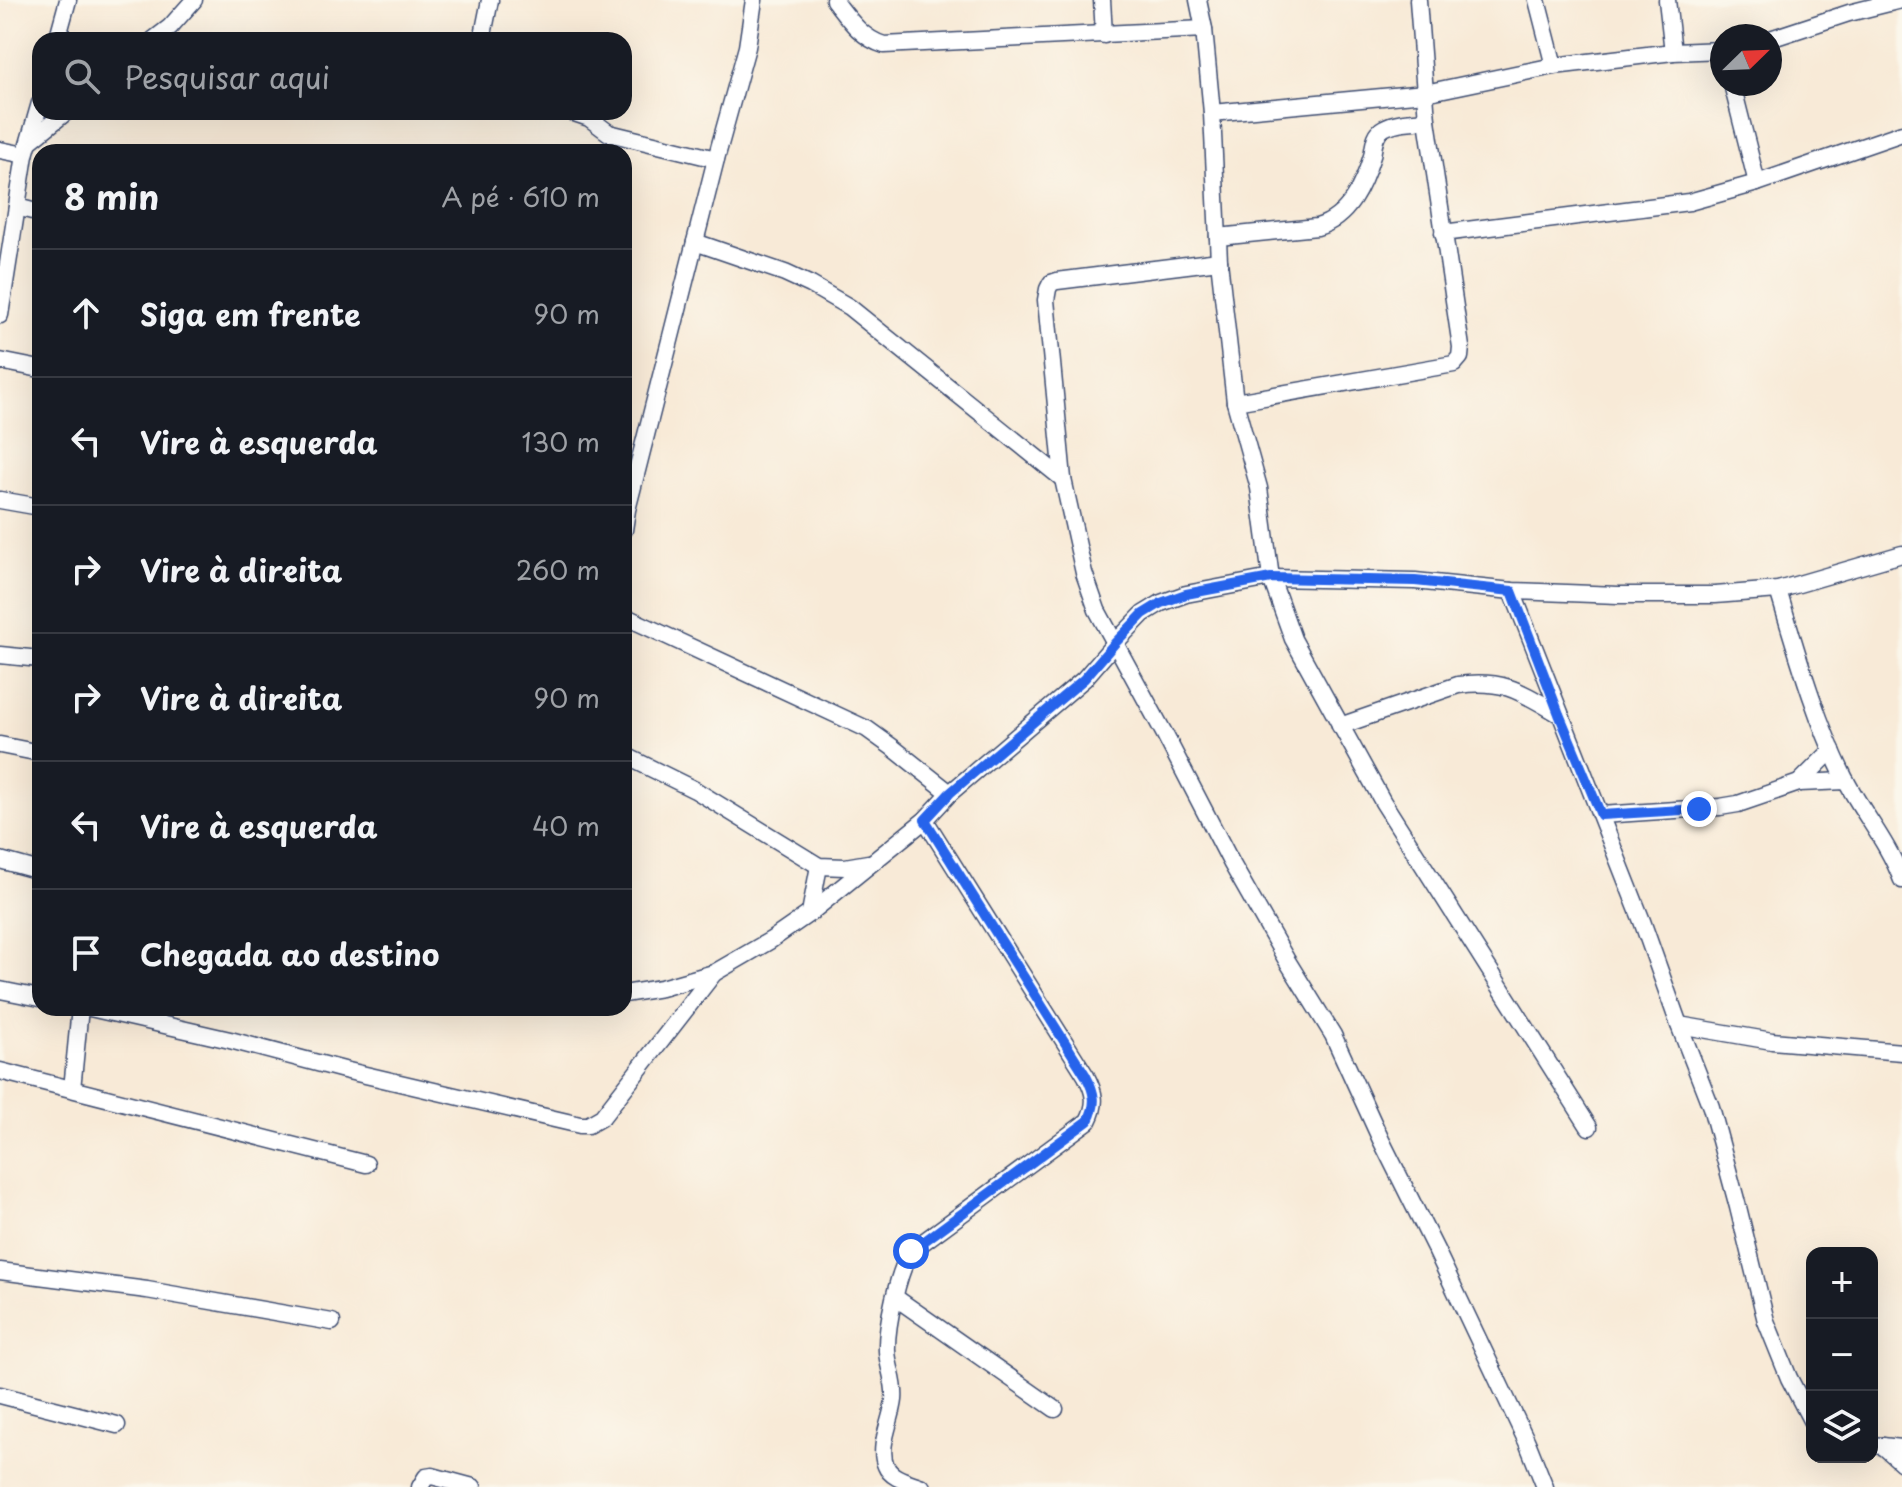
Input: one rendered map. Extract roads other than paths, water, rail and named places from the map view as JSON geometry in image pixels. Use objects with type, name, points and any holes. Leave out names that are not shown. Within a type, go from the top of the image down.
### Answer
[{"type":"street","points":[[59,32],[68,0]]},
{"type":"street","points":[[163,32],[194,0]]},
{"type":"street","points":[[484,32],[490,0]]},
{"type":"street","points":[[632,476],[747,47],[754,0]]},
{"type":"street","points":[[834,0],[859,30],[874,42],[884,45],[1204,29]]},
{"type":"street","points":[[1102,0],[1104,35]]},
{"type":"street","points":[[1198,0],[1212,113],[1219,261],[1235,402],[1259,488],[1271,578],[1293,639],[1383,802],[1589,1127]]},
{"type":"street","points":[[1235,402],[1454,364],[1460,357],[1427,120],[1418,0]]},
{"type":"street","points":[[1537,0],[1554,66]]},
{"type":"street","points":[[1667,0],[1673,52]]},
{"type":"street","points":[[1782,35],[1901,0]]},
{"type":"street","points":[[1212,113],[1425,93],[1554,66],[1710,50]]},
{"type":"street","points":[[1735,96],[1757,183]]},
{"type":"street","points":[[0,315],[27,148],[35,120]]},
{"type":"street","points":[[0,150],[27,148],[57,120]]},
{"type":"street","points":[[592,120],[609,133],[716,159]]},
{"type":"street","points":[[1218,237],[1317,227],[1337,219],[1363,182],[1380,129],[1388,125],[1427,120]]},
{"type":"street","points":[[1443,233],[1689,202],[1757,183],[1902,133]]},
{"type":"street","points":[[17,207],[32,211]]},
{"type":"street","points":[[695,242],[785,273],[849,307],[1063,479]]},
{"type":"street","points":[[1219,261],[1057,281],[1051,283],[1048,289],[1046,300],[1063,479],[1084,573],[1097,610],[1232,864],[1333,1035],[1527,1442],[1545,1487]]},
{"type":"street","points":[[0,361],[32,367]]},
{"type":"street","points":[[0,500],[32,506]]},
{"type":"street","points":[[632,993],[714,973],[810,913],[925,820],[950,793],[1084,679],[1143,614],[1186,594],[1271,578],[1415,581],[1512,591],[1715,595],[1778,590],[1902,554]]},
{"type":"street","points":[[1778,590],[1803,672],[1832,750],[1846,781],[1895,860],[1902,880]]},
{"type":"street","points":[[1512,591],[1642,921],[1711,1107],[1766,1321],[1806,1411]]},
{"type":"street","points":[[632,620],[867,729],[950,793]]},
{"type":"street","points":[[0,655],[32,658]]},
{"type":"street","points":[[1340,726],[1458,685],[1477,682],[1517,689],[1559,714]]},
{"type":"street","points":[[0,745],[32,751]]},
{"type":"street","points":[[1799,783],[1832,750]]},
{"type":"street","points":[[632,759],[695,790],[819,866],[845,867],[870,862]]},
{"type":"street","points":[[1601,815],[1720,807],[1799,783],[1846,781]]},
{"type":"street","points":[[922,1487],[888,1470],[883,1453],[894,1398],[894,1379],[887,1353],[888,1325],[901,1271],[911,1251],[1088,1121],[1095,1102],[1094,1090],[1086,1076],[925,820]]},
{"type":"street","points":[[0,860],[32,869]]},
{"type":"street","points":[[810,913],[819,866]]},
{"type":"street","points":[[125,1016],[588,1125],[602,1117],[714,973]]},
{"type":"street","points":[[0,990],[32,996]]},
{"type":"street","points":[[72,1089],[79,1016]]},
{"type":"street","points":[[1679,1025],[1772,1041],[1902,1052]]},
{"type":"street","points":[[0,1071],[366,1164]]},
{"type":"street","points":[[0,1271],[147,1290],[332,1322]]},
{"type":"street","points":[[896,1298],[1055,1409]]},
{"type":"street","points":[[0,1395],[117,1425]]},
{"type":"street","points":[[1878,1446],[1902,1448]]},
{"type":"street","points":[[1878,1447],[1902,1463]]},
{"type":"street","points":[[420,1487],[426,1477],[432,1476],[473,1487]]}]
